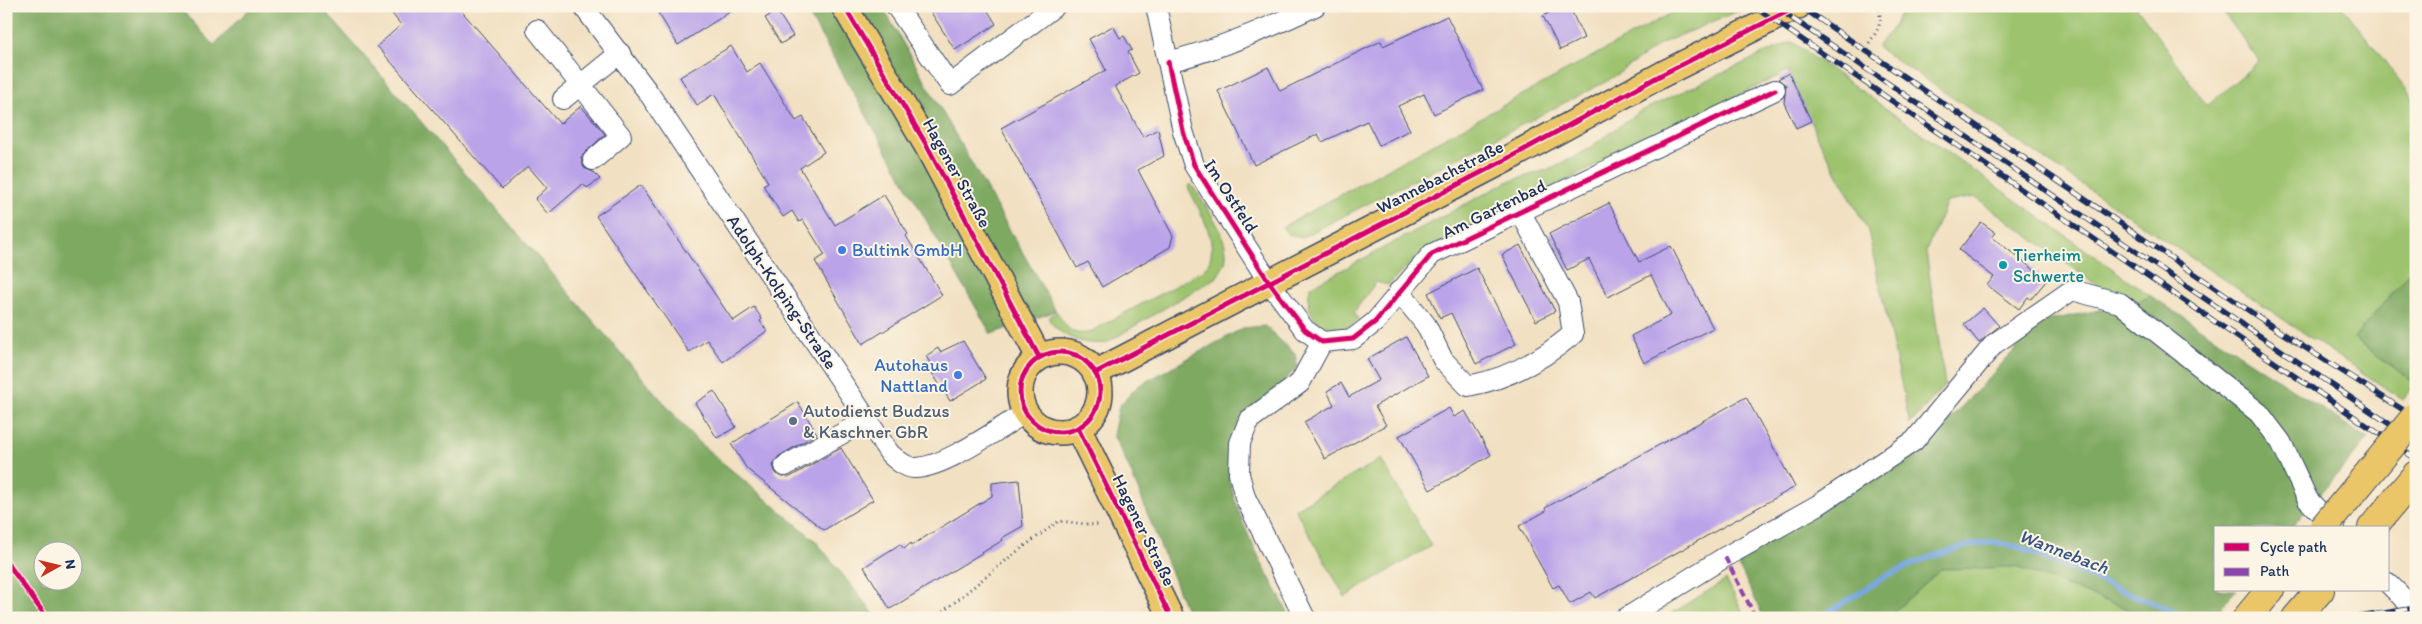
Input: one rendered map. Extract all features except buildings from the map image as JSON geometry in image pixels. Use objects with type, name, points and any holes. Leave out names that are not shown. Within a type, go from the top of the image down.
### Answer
[{"type":"highway","points":[[2325,526],[2416,416]]},
{"type":"highway","points":[[2374,526],[2416,475]]},
{"type":"highway","points":[[2246,618],[2268,592]]},
{"type":"highway","points":[[2296,618],[2318,592]]},
{"type":"main road","name":"Hagener Straße","points":[[844,6],[926,144],[1039,357]]},
{"type":"main road","name":"Wannebachstraße","points":[[1095,373],[1505,160],[1664,74],[1798,6]]},
{"type":"main road","points":[[1051,352],[1077,355],[1088,362],[1095,373],[1100,390],[1097,407],[1089,420],[1078,428],[1067,432],[1043,429],[1033,422],[1025,412],[1021,401],[1020,388],[1023,376],[1030,365],[1039,357],[1051,352]]},
{"type":"main road","name":"Hagener Straße","points":[[1078,428],[1124,518],[1171,618]]},
{"type":"street","name":"Adolph-Kolping-Straße","points":[[583,6],[620,53],[802,320],[890,454],[907,466],[914,468],[942,460],[1025,412]]},
{"type":"street","points":[[896,6],[950,84],[1055,6]]},
{"type":"street","name":"Im Ostfeld","points":[[1156,6],[1183,131],[1192,160],[1269,282]]},
{"type":"street","points":[[1168,62],[1202,53],[1315,6]]},
{"type":"street","points":[[537,30],[621,136],[593,160]]},
{"type":"street","points":[[563,99],[620,53]]},
{"type":"street","name":"Am Gartenbad","points":[[1322,342],[1353,339],[1375,322],[1432,254],[1775,90]]},
{"type":"street","name":"Am Gartenbad","points":[[1400,291],[1426,325],[1443,360],[1468,386],[1494,381],[1552,352],[1573,334],[1568,302],[1520,211]]},
{"type":"street","points":[[1269,282],[1305,330],[1322,342],[1300,383],[1249,420],[1240,443],[1239,474],[1245,496],[1305,618]]},
{"type":"street","points":[[1626,618],[1725,557],[1818,505],[1914,441],[1994,344],[2072,290],[2120,303],[2259,413],[2281,442],[2308,500],[2333,526]]},
{"type":"street","points":[[784,466],[866,420]]},
{"type":"street","points":[[2390,585],[2405,600]]},
{"type":"path","points":[[1870,43],[1880,27],[1882,16],[1878,6]]},
{"type":"path","points":[[935,618],[1015,553],[1059,521],[1095,525],[1124,518]]},
{"type":"green space","points":[[6,6],[178,6],[214,45],[252,6],[321,6],[697,441],[815,540],[877,618],[6,618]]},
{"type":"green space","points":[[804,6],[882,6],[1056,311],[991,334]]},
{"type":"green space","points":[[1684,6],[1739,6],[1743,9],[1662,43],[1609,80],[1301,238],[1288,234],[1282,227]]},
{"type":"green space","points":[[1919,6],[2136,6],[2207,106],[2259,61],[2219,6],[2342,6],[2416,102],[2416,265],[2354,338],[2416,384],[2403,399],[1877,47],[1894,26],[1899,15]]},
{"type":"green space","points":[[1792,42],[2151,296],[2134,303],[2095,284],[1975,197],[1947,202],[1926,251],[1945,385],[1910,424],[1868,231],[1815,132],[1788,71],[1424,251],[1388,285],[1376,282],[1354,312],[1358,319],[1347,327],[1334,331],[1324,330],[1313,315],[1309,306],[1310,287],[1507,182],[1553,168],[1585,151],[1639,112]]},
{"type":"green space","points":[[1191,184],[1221,232],[1226,253],[1225,263],[1217,277],[1106,343],[1089,343],[1073,339],[1053,325],[1048,318],[1057,312],[1070,330],[1078,333],[1090,332],[1204,270],[1210,261],[1211,240],[1208,229],[1188,187]]},
{"type":"green space","points":[[2416,265],[2416,384],[2354,338]]},
{"type":"green space","points":[[2151,296],[2368,439],[2293,526],[2214,526],[2214,592],[2234,592],[2212,618],[2151,618],[2017,567],[1941,569],[1887,618],[1764,618],[1735,558],[1921,450],[2041,322],[2134,303]]},
{"type":"green space","points":[[1265,326],[1296,355],[1297,368],[1237,427],[1229,446],[1228,470],[1243,523],[1291,618],[1189,618],[1130,470],[1113,435],[1119,406],[1138,386],[1243,328]]},
{"type":"green space","points":[[1381,459],[1431,546],[1345,597],[1295,509]]},
{"type":"green space","points":[[2017,567],[2151,618],[1887,618],[1941,569]]},
{"type":"green space","points":[[1726,580],[1746,618],[1664,618]]},
{"type":"waterway","name":"Wannebach","points":[[1819,618],[1888,575],[1930,557],[1970,545],[1994,542],[2018,547],[2189,618]]},
{"type":"railway","points":[[1753,6],[2416,459]]},
{"type":"railway","points":[[1774,6],[2416,442]]},
{"type":"railway","points":[[1800,6],[2282,333],[2416,418]]},
{"type":"railway","points":[[2353,618],[2416,608]]},
{"type":"marked path","points":[[1725,557],[1756,618]]},
{"type":"cycle path","points":[[844,6],[926,144],[1039,357]]},
{"type":"cycle path","points":[[1095,373],[1505,160],[1663,74],[1798,6]]},
{"type":"cycle path","points":[[1168,62],[1183,131],[1194,165],[1269,282],[1305,330],[1322,342],[1353,339],[1375,322],[1432,254],[1775,90]]},
{"type":"cycle path","points":[[1060,352],[1075,355],[1088,364],[1097,377],[1100,392],[1097,407],[1088,420],[1075,429],[1060,432],[1045,429],[1032,420],[1023,407],[1020,392],[1023,377],[1032,364],[1045,355],[1060,352]]},
{"type":"cycle path","points":[[1078,428],[1171,618]]},
{"type":"cycle path","points":[[6,561],[47,618]]},
{"type":"place","name":"Bultink GmbH","points":[[842,250]]},
{"type":"place","name":"Tierheim Schwerte","points":[[2003,265]]},
{"type":"place","name":"Autohaus Nattland","points":[[958,375]]},
{"type":"place","name":"Autodienst Budzus & Kaschner GbR","points":[[793,421]]}]
